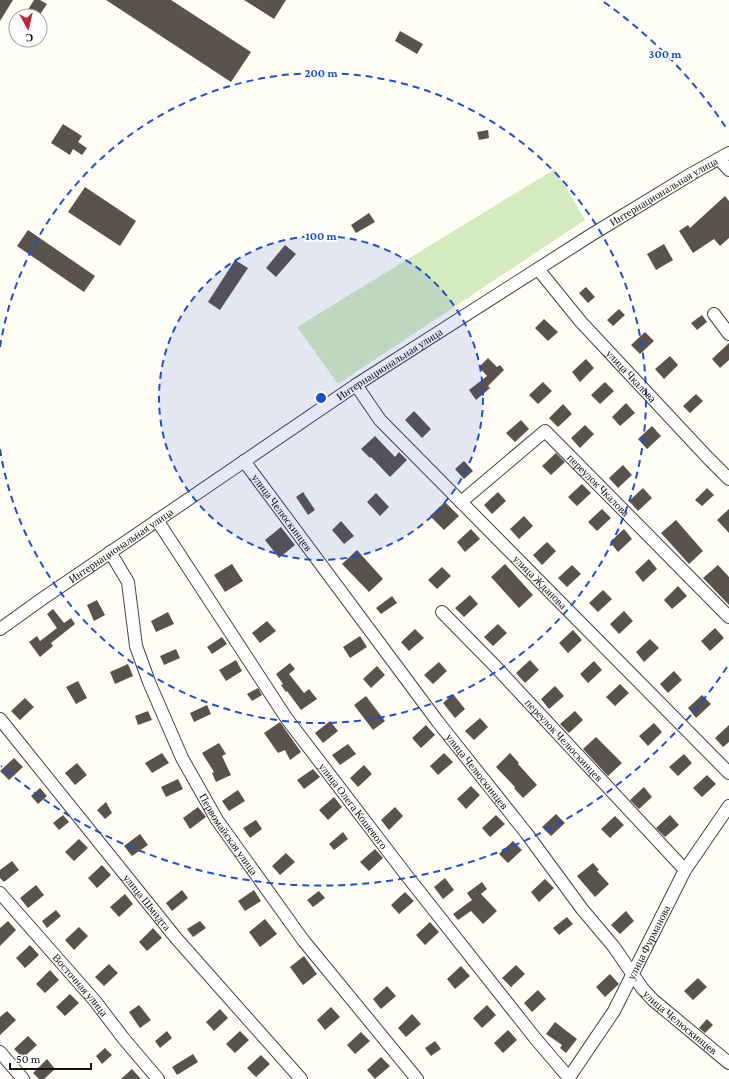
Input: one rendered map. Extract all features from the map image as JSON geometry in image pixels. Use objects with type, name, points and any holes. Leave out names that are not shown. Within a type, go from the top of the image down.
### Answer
[{"type":"street","points":[[724,156],[729,170]]},
{"type":"street","name":"Интернациональная улица","points":[[0,629],[110,552],[356,385],[591,235],[724,156]]},
{"type":"street","name":"улица Чкалова","points":[[538,269],[582,322],[729,479]]},
{"type":"street","points":[[714,314],[729,334]]},
{"type":"street","name":"улица Жданова","points":[[356,385],[380,420],[729,773]]},
{"type":"street","name":"переулок Чкалова","points":[[461,502],[545,431],[729,617]]},
{"type":"street","name":"улица Челюскинцев","points":[[244,461],[438,722],[527,834],[582,909],[614,947],[642,988],[653,1000],[729,1063]]},
{"type":"street","name":"улица Олега Кошевого","points":[[157,520],[287,719],[407,876],[535,1038],[569,1078]]},
{"type":"street","name":"Первомайская улица","points":[[110,552],[128,582],[136,646],[149,682],[182,758],[217,820],[303,940],[417,1079]]},
{"type":"street","name":"переулок Челюскинцев","points":[[442,612],[685,870]]},
{"type":"street","name":"улица Шмидта","points":[[0,719],[176,938],[301,1079]]},
{"type":"street","name":"улица Фурманова","points":[[569,1078],[614,1011],[685,870],[729,806]]},
{"type":"street","name":"Восточная улица","points":[[0,893],[96,1001],[124,1039],[158,1079]]},
{"type":"street","points":[[0,1052],[23,1079]]},
{"type":"green space","points":[[555,169],[585,220],[338,384],[297,327]]},
{"type":"building","points":[[0,0],[13,0],[8,8],[0,21]]},
{"type":"building","points":[[34,0],[40,0],[47,4],[44,8],[29,8]]},
{"type":"building","points":[[106,0],[171,0],[251,52],[231,82]]},
{"type":"building","points":[[244,0],[286,0],[274,19]]},
{"type":"building","points":[[400,31],[423,44],[417,54],[395,41]]},
{"type":"building","points":[[63,124],[82,136],[78,142],[87,148],[82,155],[73,149],[70,155],[51,143]]},
{"type":"building","points":[[488,130],[489,138],[479,140],[477,132]]},
{"type":"building","points":[[85,187],[136,221],[120,246],[68,212]]},
{"type":"building","points":[[725,196],[729,201],[729,238],[720,246],[714,239],[693,253],[679,231],[688,225],[690,228]]},
{"type":"building","points":[[369,213],[375,222],[356,233],[351,225]]},
{"type":"building","points":[[28,230],[95,276],[84,292],[17,246]]},
{"type":"building","points":[[664,244],[673,260],[656,270],[647,254]]},
{"type":"building","points":[[285,245],[296,254],[276,277],[266,268]]},
{"type":"building","points":[[235,260],[248,268],[220,310],[208,302]]},
{"type":"building","points":[[586,287],[595,297],[588,303],[579,293]]},
{"type":"building","points":[[619,309],[625,315],[613,326],[607,320]]},
{"type":"building","points":[[702,315],[707,322],[697,330],[691,323]]},
{"type":"building","points":[[544,319],[558,332],[548,341],[535,328]]},
{"type":"building","points":[[645,332],[654,341],[640,354],[631,345]]},
{"type":"building","points":[[729,343],[729,360],[720,368],[712,359]]},
{"type":"building","points":[[670,356],[678,365],[664,379],[655,369]]},
{"type":"building","points":[[488,358],[497,367],[500,365],[504,370],[488,386],[490,388],[476,400],[469,390],[487,376],[479,367]]},
{"type":"building","points":[[586,359],[594,368],[580,382],[572,372]]},
{"type":"building","points":[[543,382],[552,391],[538,404],[529,395]]},
{"type":"building","points":[[605,382],[614,391],[600,404],[591,395]]},
{"type":"building","points":[[696,394],[703,401],[690,413],[683,406]]},
{"type":"building","points":[[626,403],[635,413],[620,426],[612,417]]},
{"type":"building","points":[[563,404],[572,414],[558,427],[549,418]]},
{"type":"building","points":[[414,411],[431,429],[422,438],[405,420]]},
{"type":"building","points":[[521,420],[529,429],[515,442],[506,433]]},
{"type":"building","points":[[585,425],[594,434],[580,448],[571,438]]},
{"type":"building","points":[[652,426],[661,436],[647,449],[638,439]]},
{"type":"building","points":[[375,436],[395,457],[399,452],[407,460],[390,477],[361,449]]},
{"type":"building","points":[[556,453],[565,462],[551,475],[542,466]]},
{"type":"building","points":[[464,461],[473,471],[464,479],[455,469]]},
{"type":"building","points":[[623,465],[632,475],[618,488],[609,478]]},
{"type":"building","points":[[582,484],[591,493],[577,506],[568,497]]},
{"type":"building","points":[[643,488],[652,498],[638,511],[629,501]]},
{"type":"building","points":[[707,488],[714,495],[702,506],[695,500]]},
{"type":"building","points":[[303,492],[315,510],[308,515],[296,497]]},
{"type":"building","points":[[498,492],[506,501],[492,514],[484,505]]},
{"type":"building","points":[[376,493],[389,507],[380,516],[367,502]]},
{"type":"building","points":[[445,502],[459,516],[444,530],[430,516]]},
{"type":"building","points":[[602,509],[611,518],[597,531],[588,522]]},
{"type":"building","points":[[729,509],[729,533],[717,520]]},
{"type":"building","points":[[524,516],[533,526],[519,539],[510,529]]},
{"type":"building","points":[[676,520],[703,551],[689,564],[661,533]]},
{"type":"building","points":[[341,521],[354,536],[344,544],[332,530]]},
{"type":"building","points":[[281,527],[295,545],[279,558],[265,540]]},
{"type":"building","points":[[471,529],[480,539],[465,552],[457,542]]},
{"type":"building","points":[[624,529],[632,539],[618,552],[610,542]]},
{"type":"building","points":[[547,542],[556,551],[542,565],[533,555]]},
{"type":"building","points":[[357,550],[383,579],[369,592],[342,564]]},
{"type":"building","points":[[649,559],[657,569],[643,582],[635,572]]},
{"type":"building","points":[[232,564],[243,581],[225,592],[214,575]]},
{"type":"building","points":[[505,564],[533,595],[519,608],[491,577]]},
{"type":"building","points":[[572,565],[581,574],[567,587],[558,578]]},
{"type":"building","points":[[718,565],[729,577],[729,605],[703,578]]},
{"type":"building","points":[[442,567],[451,576],[437,589],[428,580]]},
{"type":"building","points":[[678,586],[687,596],[672,609],[664,600]]},
{"type":"building","points":[[603,590],[612,599],[598,612],[589,603]]},
{"type":"building","points":[[470,595],[478,604],[464,617],[455,608]]},
{"type":"building","points":[[392,596],[397,603],[381,614],[376,608]]},
{"type":"building","points":[[97,600],[105,615],[94,621],[87,605]]},
{"type":"building","points":[[53,609],[64,623],[71,618],[75,624],[51,643],[53,646],[40,657],[29,642],[37,636],[40,641],[57,628],[47,614]]},
{"type":"building","points":[[624,611],[633,621],[619,634],[610,624]]},
{"type":"building","points":[[168,612],[174,624],[156,632],[151,621]]},
{"type":"building","points":[[267,621],[276,631],[260,643],[252,633]]},
{"type":"building","points":[[498,624],[507,633],[493,646],[484,637]]},
{"type":"building","points":[[715,628],[724,638],[710,651],[701,641]]},
{"type":"building","points":[[415,629],[424,638],[409,651],[401,642]]},
{"type":"building","points":[[573,630],[582,640],[568,653],[559,643]]},
{"type":"building","points":[[360,636],[367,647],[350,658],[343,647]]},
{"type":"building","points":[[222,637],[227,644],[212,654],[207,647]]},
{"type":"building","points":[[650,639],[659,648],[644,662],[636,652]]},
{"type":"building","points":[[176,649],[180,658],[164,665],[160,656]]},
{"type":"building","points":[[236,660],[242,671],[226,681],[219,670]]},
{"type":"building","points":[[530,660],[539,670],[525,683],[516,673]]},
{"type":"building","points":[[594,661],[602,670],[588,683],[580,674]]},
{"type":"building","points":[[439,662],[447,671],[433,684],[424,675]]},
{"type":"building","points":[[290,663],[295,669],[289,674],[304,693],[309,689],[317,699],[301,710],[281,685],[283,684],[276,674]]},
{"type":"building","points":[[128,664],[133,676],[115,684],[110,672]]},
{"type":"building","points":[[377,666],[385,675],[371,688],[363,679]]},
{"type":"building","points":[[674,671],[682,680],[668,693],[660,684]]},
{"type":"building","points":[[78,681],[87,698],[76,704],[66,687]]},
{"type":"building","points":[[620,684],[629,693],[615,706],[606,697]]},
{"type":"building","points":[[555,686],[564,696],[549,709],[541,699]]},
{"type":"building","points":[[258,688],[262,695],[252,701],[247,694]]},
{"type":"building","points":[[453,694],[465,709],[455,718],[443,703]]},
{"type":"building","points":[[702,695],[711,704],[696,718],[688,708]]},
{"type":"building","points":[[366,696],[385,721],[373,730],[354,705]]},
{"type":"building","points":[[25,698],[34,707],[20,720],[11,711]]},
{"type":"building","points":[[207,705],[211,714],[194,722],[190,713]]},
{"type":"building","points":[[148,711],[152,720],[138,725],[135,716]]},
{"type":"building","points":[[575,711],[583,720],[569,733],[560,724]]},
{"type":"building","points":[[480,718],[488,727],[474,740],[465,731]]},
{"type":"building","points":[[330,721],[338,731],[323,743],[315,733]]},
{"type":"building","points":[[280,722],[301,752],[290,760],[285,750],[278,753],[264,733]]},
{"type":"building","points":[[654,723],[662,732],[648,746],[639,736]]},
{"type":"building","points":[[426,725],[435,735],[421,748],[412,738]]},
{"type":"building","points":[[729,725],[729,742],[723,747],[715,738]]},
{"type":"building","points":[[596,737],[622,763],[608,776],[583,749]]},
{"type":"building","points":[[219,743],[226,754],[222,756],[231,775],[216,782],[212,773],[214,772],[202,753]]},
{"type":"building","points":[[348,744],[356,754],[340,765],[332,755]]},
{"type":"building","points":[[162,753],[169,763],[152,773],[145,763]]},
{"type":"building","points":[[444,753],[453,762],[438,775],[430,766]]},
{"type":"building","points":[[510,753],[537,785],[523,798],[496,767]]},
{"type":"building","points":[[684,754],[692,763],[678,776],[669,767]]},
{"type":"building","points":[[14,758],[23,767],[9,780],[0,771]]},
{"type":"building","points":[[77,763],[87,775],[75,785],[65,773]]},
{"type":"building","points":[[364,765],[372,774],[358,787],[350,778]]},
{"type":"building","points":[[313,769],[320,777],[304,789],[297,780]]},
{"type":"building","points":[[707,775],[716,784],[702,797],[693,788]]},
{"type":"building","points":[[178,779],[183,789],[166,797],[161,787]]},
{"type":"building","points":[[471,786],[480,795],[466,809],[457,799]]},
{"type":"building","points":[[644,787],[652,797],[639,809],[630,800]]},
{"type":"building","points":[[40,788],[47,796],[38,804],[31,796]]},
{"type":"building","points":[[238,790],[245,801],[229,811],[222,801]]},
{"type":"building","points":[[334,797],[342,807],[328,820],[319,810]]},
{"type":"building","points":[[106,802],[112,813],[105,819],[97,810]]},
{"type":"building","points":[[198,807],[206,817],[190,829],[183,818]]},
{"type":"building","points":[[395,807],[403,816],[389,830],[381,820]]},
{"type":"building","points":[[556,814],[565,823],[551,836],[542,827]]},
{"type":"building","points":[[63,815],[69,822],[59,830],[53,823]]},
{"type":"building","points":[[496,815],[505,824],[490,837],[482,828]]},
{"type":"building","points":[[670,815],[679,825],[665,837],[656,828]]},
{"type":"building","points":[[615,816],[624,825],[610,838],[601,829]]},
{"type":"building","points":[[256,820],[262,829],[250,838],[243,828]]},
{"type":"building","points":[[343,832],[348,839],[334,850],[329,844]]},
{"type":"building","points":[[140,834],[148,845],[132,856],[124,846]]},
{"type":"building","points":[[79,839],[88,848],[74,861],[65,852]]},
{"type":"building","points":[[513,841],[522,850],[508,863],[499,854]]},
{"type":"building","points":[[375,849],[383,858],[369,871],[360,862]]},
{"type":"building","points":[[286,853],[295,862],[280,875],[272,866]]},
{"type":"building","points":[[12,861],[19,870],[4,882],[0,878],[0,870]]},
{"type":"building","points":[[593,863],[599,870],[597,871],[609,884],[595,897],[577,876]]},
{"type":"building","points":[[102,865],[111,875],[97,888],[88,878]]},
{"type":"building","points":[[445,878],[454,890],[443,899],[434,887]]},
{"type":"building","points":[[545,879],[554,888],[539,902],[531,892]]},
{"type":"building","points":[[482,882],[487,889],[481,894],[497,911],[483,924],[471,911],[458,920],[453,914],[472,900],[467,893]]},
{"type":"building","points":[[36,885],[44,895],[28,908],[20,898]]},
{"type":"building","points":[[182,890],[188,898],[172,911],[166,903]]},
{"type":"building","points":[[254,890],[261,901],[245,911],[238,901]]},
{"type":"building","points":[[319,891],[325,898],[313,907],[307,900]]},
{"type":"building","points":[[405,892],[414,901],[399,914],[391,905]]},
{"type":"building","points":[[125,894],[133,904],[119,917],[110,907]]},
{"type":"building","points":[[56,910],[61,916],[47,928],[42,921]]},
{"type":"building","points":[[626,911],[634,921],[620,934],[611,925]]},
{"type":"building","points":[[567,917],[573,924],[559,935],[553,928]]},
{"type":"building","points":[[265,919],[277,934],[260,947],[249,932]]},
{"type":"building","points":[[8,921],[16,930],[0,946],[0,928]]},
{"type":"building","points":[[200,921],[206,928],[193,937],[187,929]]},
{"type":"building","points":[[430,922],[439,932],[425,945],[416,935]]},
{"type":"building","points":[[79,927],[88,936],[74,950],[65,940]]},
{"type":"building","points":[[153,928],[162,938],[147,951],[139,942]]},
{"type":"building","points":[[30,945],[39,955],[25,968],[16,958]]},
{"type":"building","points":[[304,956],[317,974],[303,985],[290,967]]},
{"type":"building","points":[[109,964],[118,973],[104,986],[95,977]]},
{"type":"building","points":[[516,965],[525,974],[511,987],[502,978]]},
{"type":"building","points":[[461,966],[470,976],[455,989],[447,979]]},
{"type":"building","points":[[50,970],[59,980],[45,993],[36,984]]},
{"type":"building","points":[[610,974],[619,984],[605,997],[596,987]]},
{"type":"building","points":[[698,978],[707,987],[693,1000],[684,991]]},
{"type":"building","points":[[387,986],[396,996],[381,1009],[373,999]]},
{"type":"building","points":[[538,990],[546,999],[532,1012],[524,1003]]},
{"type":"building","points":[[70,994],[79,1003],[65,1016],[56,1007]]},
{"type":"building","points":[[139,1005],[151,1020],[140,1028],[129,1012]]},
{"type":"building","points":[[487,1005],[496,1015],[482,1028],[473,1018]]},
{"type":"building","points":[[331,1007],[340,1017],[325,1030],[317,1020]]},
{"type":"building","points":[[220,1009],[228,1018],[214,1031],[206,1022]]},
{"type":"building","points":[[7,1011],[16,1020],[0,1035],[0,1017]]},
{"type":"building","points":[[412,1014],[421,1024],[406,1037],[398,1028]]},
{"type":"building","points":[[707,1019],[713,1025],[705,1033],[699,1028]]},
{"type":"building","points":[[555,1022],[577,1039],[566,1053],[560,1048],[562,1045],[546,1034]]},
{"type":"building","points":[[508,1030],[517,1040],[503,1053],[494,1043]]},
{"type":"building","points":[[167,1031],[172,1038],[160,1048],[155,1041]]},
{"type":"building","points":[[240,1031],[249,1040],[235,1053],[226,1044]]},
{"type":"building","points":[[361,1032],[370,1041],[355,1054],[347,1045]]},
{"type":"building","points":[[28,1036],[37,1045],[23,1058],[14,1049]]},
{"type":"building","points":[[435,1041],[441,1049],[431,1056],[425,1048]]},
{"type":"building","points":[[105,1048],[112,1055],[102,1064],[96,1056]]},
{"type":"building","points":[[193,1054],[198,1062],[177,1075],[172,1067]]},
{"type":"building","points":[[261,1055],[270,1064],[256,1077],[247,1068]]},
{"type":"building","points":[[381,1057],[390,1066],[375,1079],[367,1070]]},
{"type":"building","points":[[47,1059],[55,1069],[44,1079],[39,1079],[33,1073]]},
{"type":"building","points":[[132,1069],[141,1079],[121,1079]]}]
